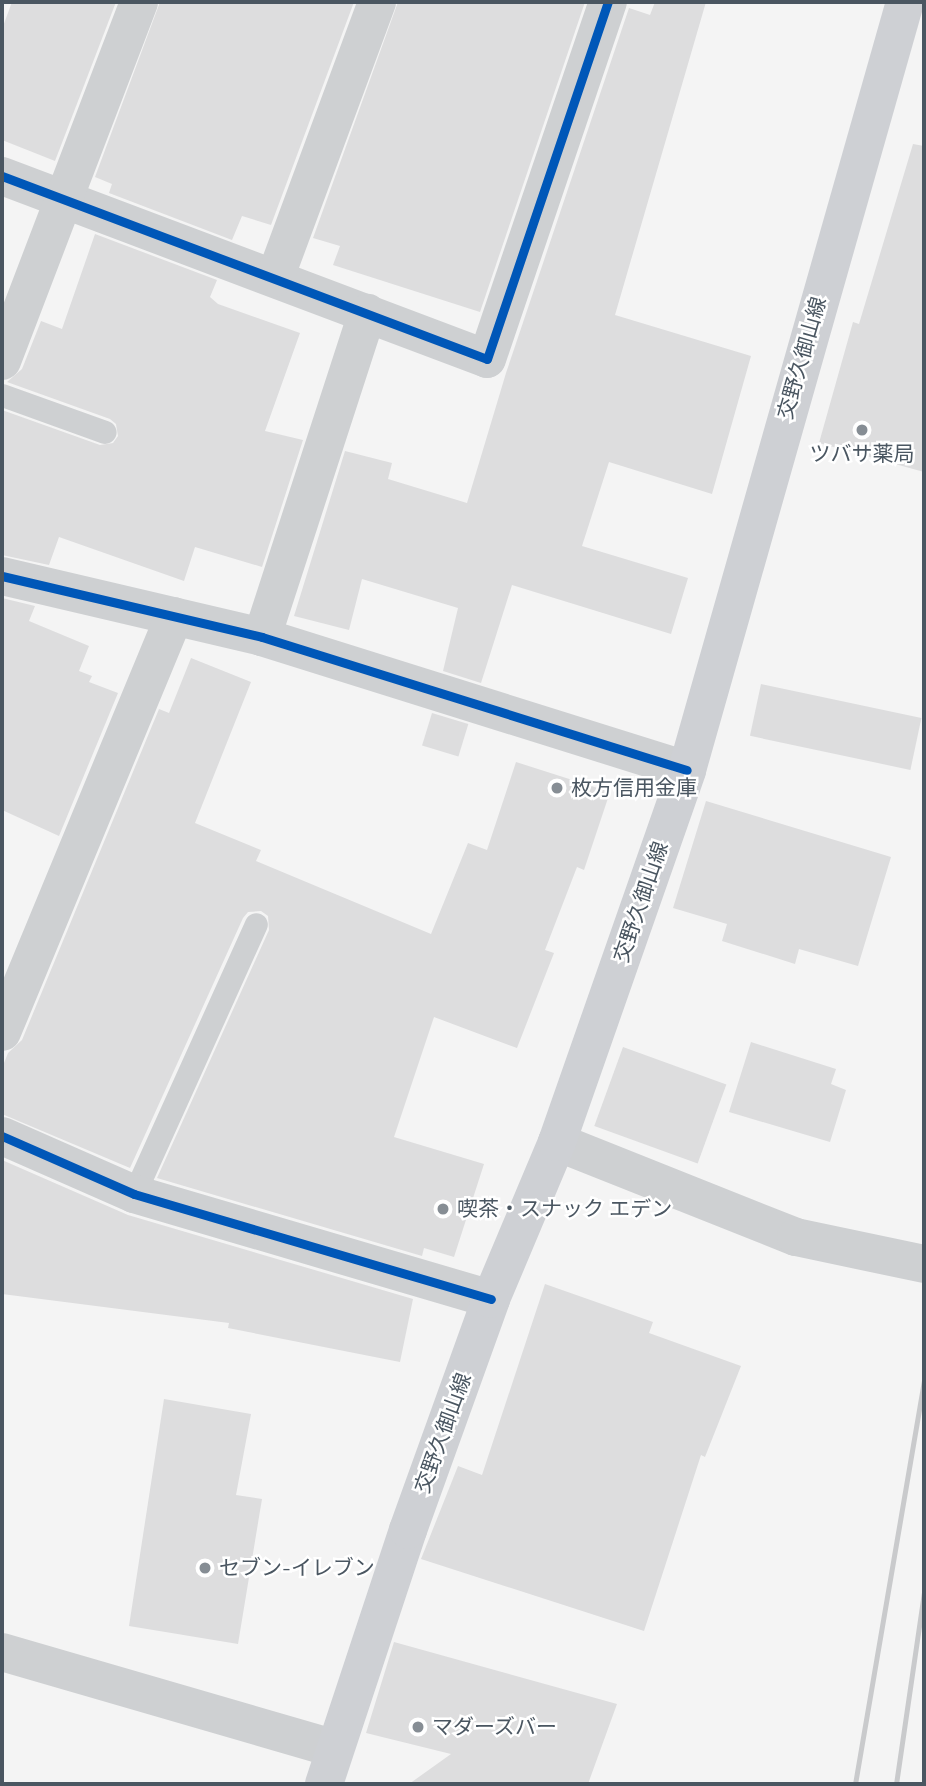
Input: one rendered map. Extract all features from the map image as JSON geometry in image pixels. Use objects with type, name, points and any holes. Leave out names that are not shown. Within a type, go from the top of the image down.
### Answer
[{"type":"main road","name":"交野久御山線","points":[[329,1766],[491,1299],[557,1142],[687,770],[905,2]]},
{"type":"street","points":[[2,361],[139,2]]},
{"type":"street","points":[[275,278],[377,2]]},
{"type":"street","points":[[2,176],[487,359],[608,2]]},
{"type":"street","points":[[262,637],[367,313]]},
{"type":"street","points":[[2,576],[262,637],[687,770]]},
{"type":"street","points":[[2,1032],[174,616]]},
{"type":"street","points":[[2,1136],[134,1194],[491,1299]]},
{"type":"street","points":[[557,1142],[796,1237],[924,1264]]},
{"type":"street","points":[[2,1652],[329,1766]]},
{"type":"lane","points":[[2,395],[105,432]]},
{"type":"lane","points":[[134,1194],[256,924]]},
{"type":"building","points":[[12,2],[116,2],[55,161],[2,140],[2,29]]},
{"type":"building","points":[[160,2],[354,2],[271,225],[242,216],[232,240],[109,193],[112,184],[95,177]]},
{"type":"building","points":[[398,2],[585,2],[480,312],[333,265],[340,246],[313,238]]},
{"type":"building","points":[[655,2],[706,2],[615,315],[751,356],[712,494],[609,462],[582,546],[688,578],[671,634],[512,585],[481,683],[443,671],[458,608],[362,579],[349,630],[294,616],[345,451],[392,463],[388,479],[467,503],[506,373],[629,8],[650,15]]},
{"type":"building","points":[[913,144],[924,146],[924,472],[819,443],[853,322],[859,324]]},
{"type":"building","points":[[95,234],[217,280],[210,297],[218,304],[300,333],[265,431],[303,440],[262,567],[195,547],[184,581],[59,537],[49,565],[2,555],[2,410],[100,445],[113,443],[118,436],[116,424],[110,419],[7,382],[22,369],[41,321],[62,329]]},
{"type":"building","points":[[2,598],[35,606],[29,621],[89,646],[79,671],[92,676],[89,682],[118,693],[59,836],[2,810]]},
{"type":"building","points":[[191,658],[251,682],[195,823],[261,850],[256,861],[431,934],[468,843],[487,850],[516,762],[610,792],[584,870],[577,867],[545,950],[554,953],[517,1048],[434,1017],[394,1137],[484,1164],[454,1257],[424,1248],[422,1256],[157,1178],[269,930],[268,916],[261,911],[248,912],[243,918],[130,1168],[2,1114],[2,1068],[8,1053],[22,1040],[159,709],[169,713]]},
{"type":"building","points":[[761,684],[921,718],[910,770],[750,736]]},
{"type":"building","points":[[432,713],[468,724],[458,757],[422,746]]},
{"type":"building","points":[[706,801],[891,857],[858,966],[799,949],[795,964],[722,941],[727,924],[673,908]]},
{"type":"building","points":[[751,1042],[836,1069],[831,1084],[846,1090],[830,1142],[729,1112]]},
{"type":"building","points":[[623,1047],[726,1085],[698,1164],[594,1126]]},
{"type":"building","points":[[2,1160],[128,1215],[413,1299],[400,1362],[228,1328],[229,1323],[2,1294]]},
{"type":"building","points":[[545,1284],[653,1322],[649,1333],[741,1366],[705,1457],[701,1455],[644,1631],[421,1559],[458,1466],[482,1475]]},
{"type":"building","points":[[164,1399],[251,1414],[236,1495],[262,1499],[238,1644],[129,1626]]},
{"type":"building","points":[[394,1642],[617,1704],[588,1784],[409,1784],[451,1754],[366,1733]]},
{"type":"railway","points":[[855,1784],[924,1381]]},
{"type":"railway","points":[[896,1784],[924,1593]]},
{"type":"cycle path","points":[[2,176],[487,359],[608,2]]},
{"type":"cycle path","points":[[2,576],[262,637],[687,770]]},
{"type":"cycle path","points":[[2,1136],[134,1194],[491,1299]]},
{"type":"place","name":"ツバサ薬局","points":[[862,430]]},
{"type":"place","name":"枚方信用金庫","points":[[557,788]]},
{"type":"place","name":"喫茶・スナック エデン","points":[[443,1209]]},
{"type":"place","name":"セブン-イレブン","points":[[205,1568]]},
{"type":"place","name":"マダーズバー","points":[[418,1727]]}]
